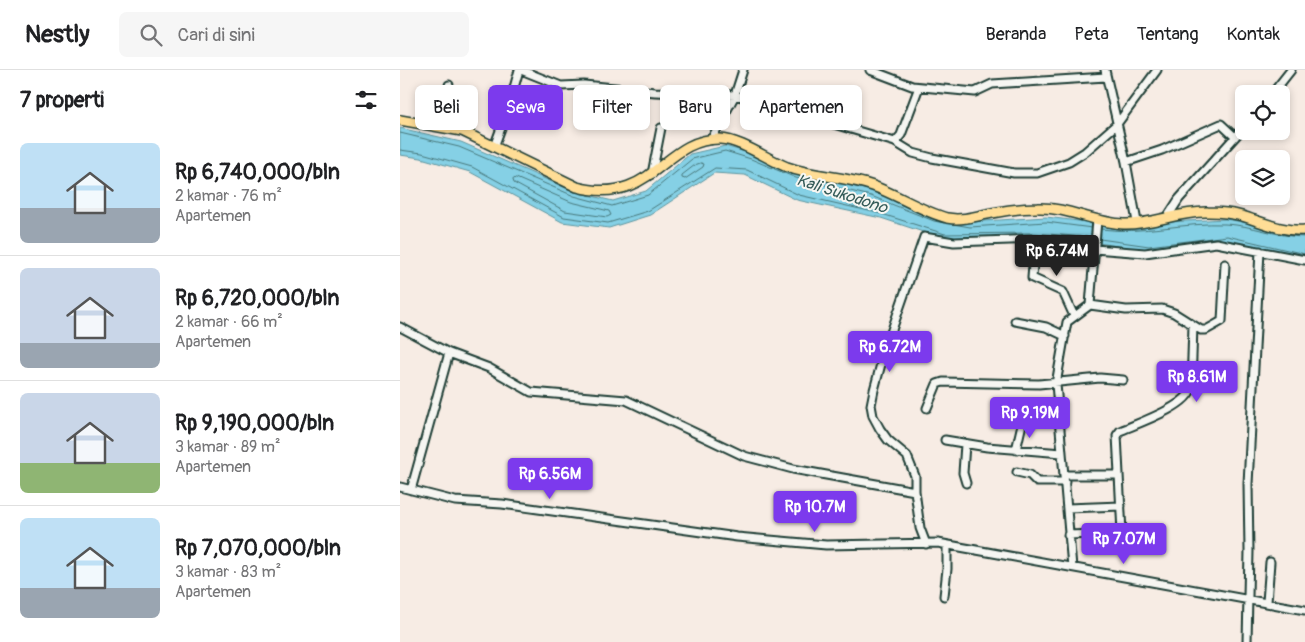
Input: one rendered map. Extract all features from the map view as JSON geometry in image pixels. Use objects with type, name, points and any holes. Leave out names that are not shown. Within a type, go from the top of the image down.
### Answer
[{"type":"main road","points":[[400,120],[415,122]]},
{"type":"main road","points":[[458,130],[577,187],[587,190],[614,190],[631,187],[684,150],[711,140],[732,141],[801,171],[871,185],[948,218],[963,219],[1038,208],[1057,209],[1097,221],[1116,223],[1204,212],[1223,213],[1286,229],[1305,230]]},
{"type":"street","points":[[494,147],[520,70],[561,86],[584,85],[655,92],[735,95],[895,142],[913,153],[932,158],[1014,173],[1037,173],[1069,162],[1085,152],[1117,124],[1157,70]]},
{"type":"street","points":[[711,140],[735,95],[743,70]]},
{"type":"street","points":[[870,70],[919,86],[976,92],[992,84],[1106,74],[1126,162],[1136,222]]},
{"type":"street","points":[[1279,85],[1291,70]]},
{"type":"street","points":[[895,142],[901,135],[919,86]]},
{"type":"street","points":[[1126,162],[1162,150],[1221,124],[1235,137],[1179,199],[1168,216]]},
{"type":"street","points":[[652,174],[661,130]]},
{"type":"street","points":[[1090,305],[1097,221]]},
{"type":"street","points":[[932,544],[920,528],[915,476],[907,456],[888,440],[880,429],[873,416],[871,405],[878,374],[921,241],[925,237],[954,242],[1035,239],[1073,242],[1094,248],[1145,253],[1216,243],[1305,260]]},
{"type":"street","points":[[1035,239],[1032,278],[1063,292],[1074,316]]},
{"type":"street","points":[[1247,642],[1249,599],[1248,484],[1260,251]]},
{"type":"street","points":[[1072,567],[1056,384],[1067,322],[1090,305],[1126,310],[1162,309],[1174,313],[1201,330],[1206,330],[1222,321],[1225,264]]},
{"type":"street","points":[[1015,321],[1046,328],[1065,336]]},
{"type":"street","points":[[1068,535],[1122,533],[1118,432],[1155,416],[1178,404],[1190,395],[1192,388],[1193,325]]},
{"type":"street","points":[[400,327],[449,353],[489,368],[531,392],[618,399],[632,402],[673,421],[700,437],[762,462],[858,482],[915,491]]},
{"type":"street","points":[[411,490],[449,353]]},
{"type":"street","points":[[927,408],[937,384],[943,382],[1056,384],[1100,378],[1123,380]]},
{"type":"street","points":[[1016,450],[1022,424]]},
{"type":"street","points":[[946,440],[1016,450],[1062,453]]},
{"type":"street","points":[[966,444],[963,474],[966,483]]},
{"type":"street","points":[[1018,472],[1030,475],[1037,482],[1119,475]]},
{"type":"street","points":[[400,486],[455,501],[502,504],[737,538],[826,544],[946,544],[1305,610]]},
{"type":"street","points":[[1067,508],[1121,506]]},
{"type":"street","points":[[944,596],[947,569],[946,544]]},
{"type":"street","points":[[1267,602],[1270,562]]},
{"type":"water","name":"Kali Sukodono","points":[[400,128],[461,142],[575,192],[613,201],[646,191],[690,154],[725,146],[752,154],[797,173],[872,191],[936,217],[969,222],[1046,217],[1111,225],[1225,219],[1305,232],[1305,259],[1226,241],[1149,251],[1092,242],[944,239],[881,218],[797,200],[745,175],[714,173],[650,215],[609,228],[562,222],[470,172],[421,158],[400,155]]}]
